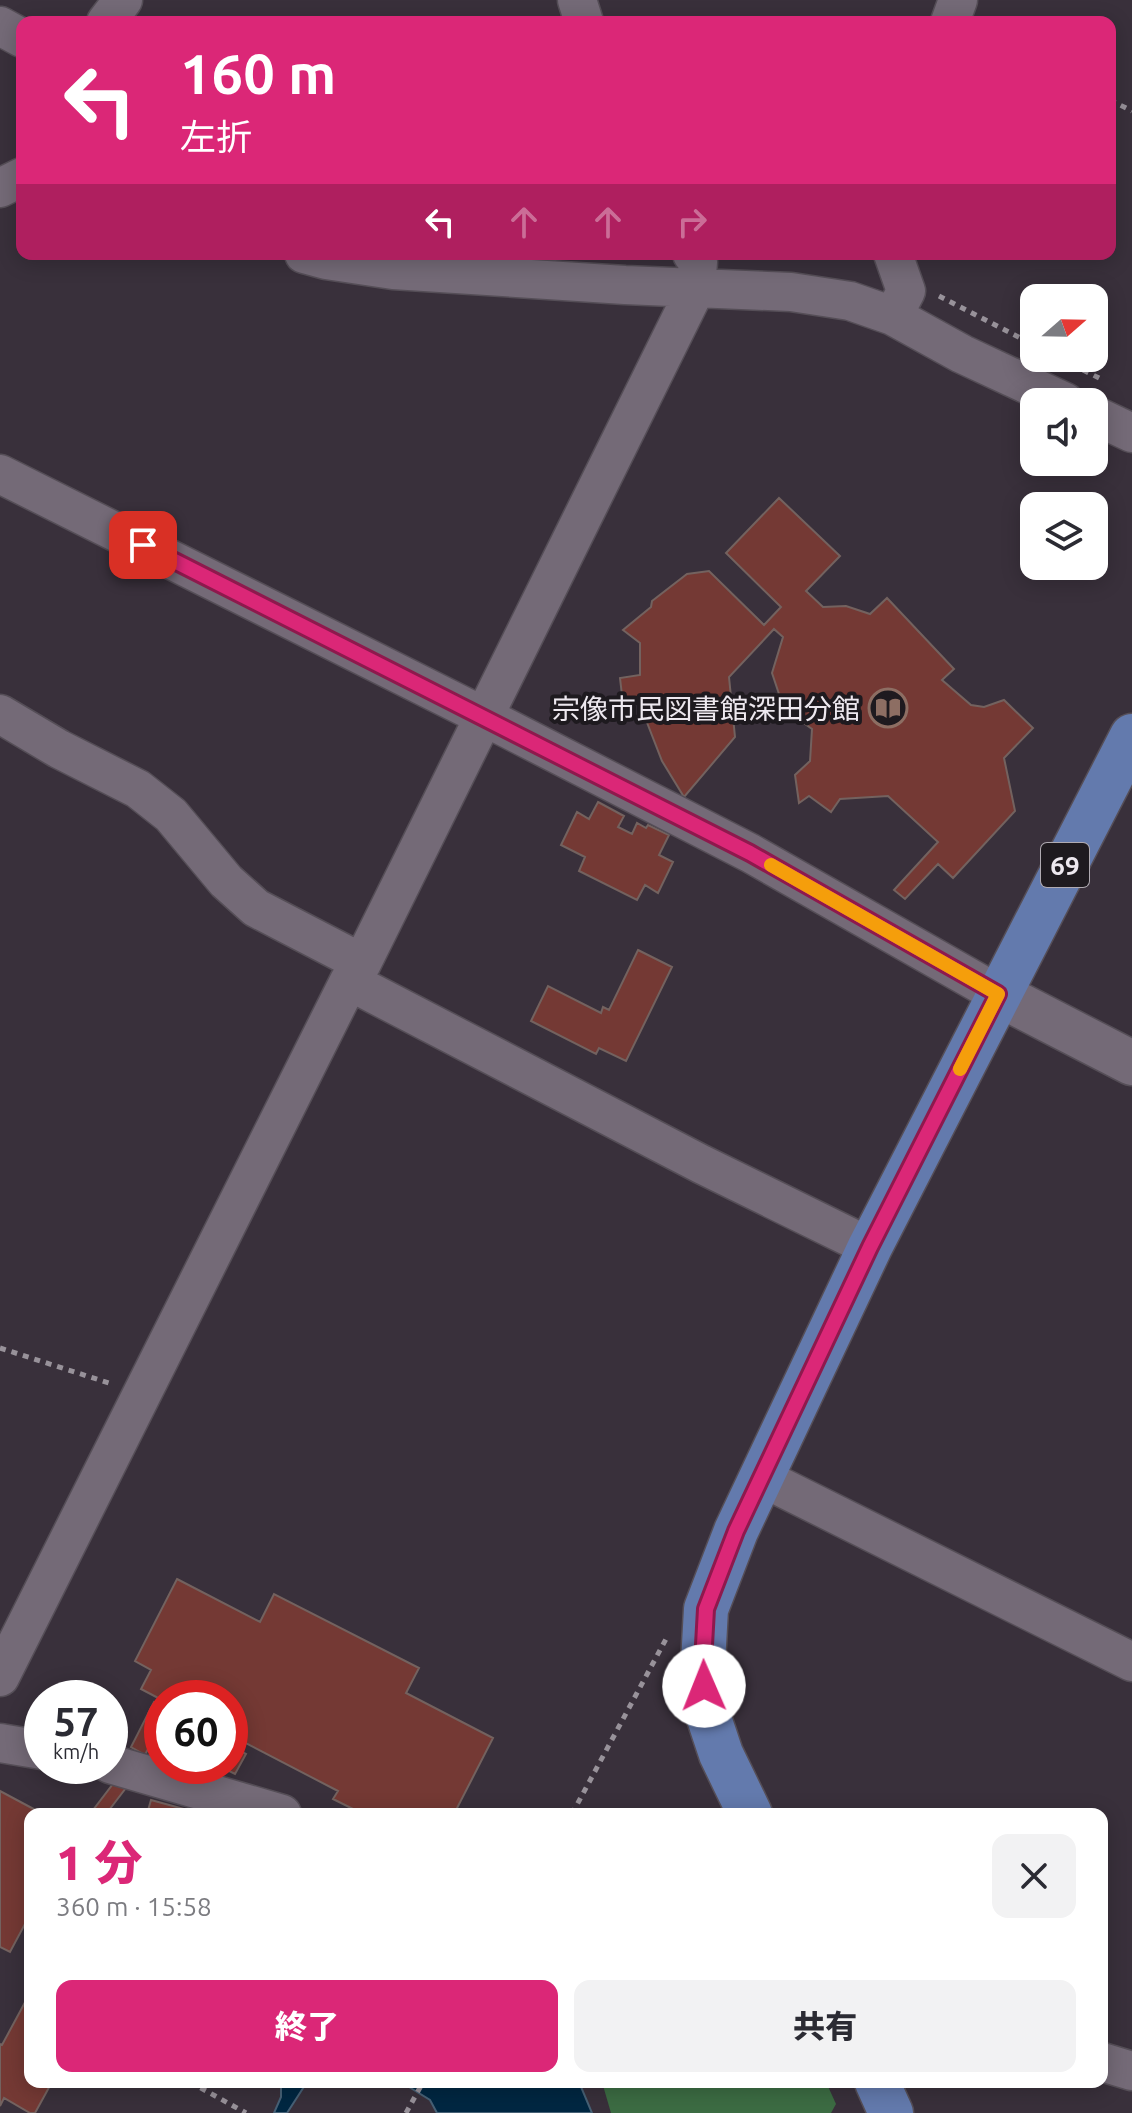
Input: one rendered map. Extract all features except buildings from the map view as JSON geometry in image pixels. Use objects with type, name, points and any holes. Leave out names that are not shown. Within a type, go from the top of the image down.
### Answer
[{"type":"main road","name":"69","points":[[747,1808],[721,1754],[706,1709],[703,1663],[706,1609],[736,1531],[870,1247],[1132,736]]},
{"type":"main road","points":[[998,994],[1132,1063]]},
{"type":"main road","points":[[880,2088],[891,2113]]},
{"type":"street","points":[[111,16],[123,0]]},
{"type":"street","points":[[326,260],[393,270],[694,271],[791,292],[850,301],[900,303],[962,354],[1035,388]]},
{"type":"street","points":[[894,260],[900,303]]},
{"type":"street","points":[[0,1677],[485,717],[694,271]]},
{"type":"street","points":[[1108,407],[1132,433]]},
{"type":"street","points":[[0,474],[750,853],[998,994]]},
{"type":"street","points":[[0,714],[59,749],[138,789],[171,815],[226,881],[256,908],[355,972],[701,1164],[870,1247]]},
{"type":"street","points":[[761,1477],[1132,1662]]},
{"type":"street","points":[[0,1743],[24,1747]]},
{"type":"street","points":[[128,1769],[261,1808]]},
{"type":"street","points":[[1108,2064],[1132,2071]]},
{"type":"path","points":[[900,303],[936,294],[1020,338]]},
{"type":"path","points":[[1079,372],[1092,388]]},
{"type":"path","points":[[0,1348],[141,1393]]},
{"type":"path","points":[[575,1808],[675,1622],[706,1609]]},
{"type":"path","points":[[201,2088],[246,2113]]},
{"type":"path","points":[[406,2113],[420,2088]]},
{"type":"green space","points":[[604,2088],[829,2088],[836,2104],[831,2113],[611,2113]]},
{"type":"water","points":[[281,2088],[303,2088],[287,2113],[274,2113],[281,2097]]},
{"type":"water","points":[[411,2088],[582,2088],[592,2113],[437,2113],[430,2100]]},
{"type":"slow traffic","points":[[771,865],[998,994],[960,1069]]},
{"type":"place","name":"宗像市民図書館深田分館","points":[[888,708]]},
{"type":"route","points":[[143,545],[750,853],[998,994],[870,1247],[736,1531],[706,1609],[704,1686]]}]
